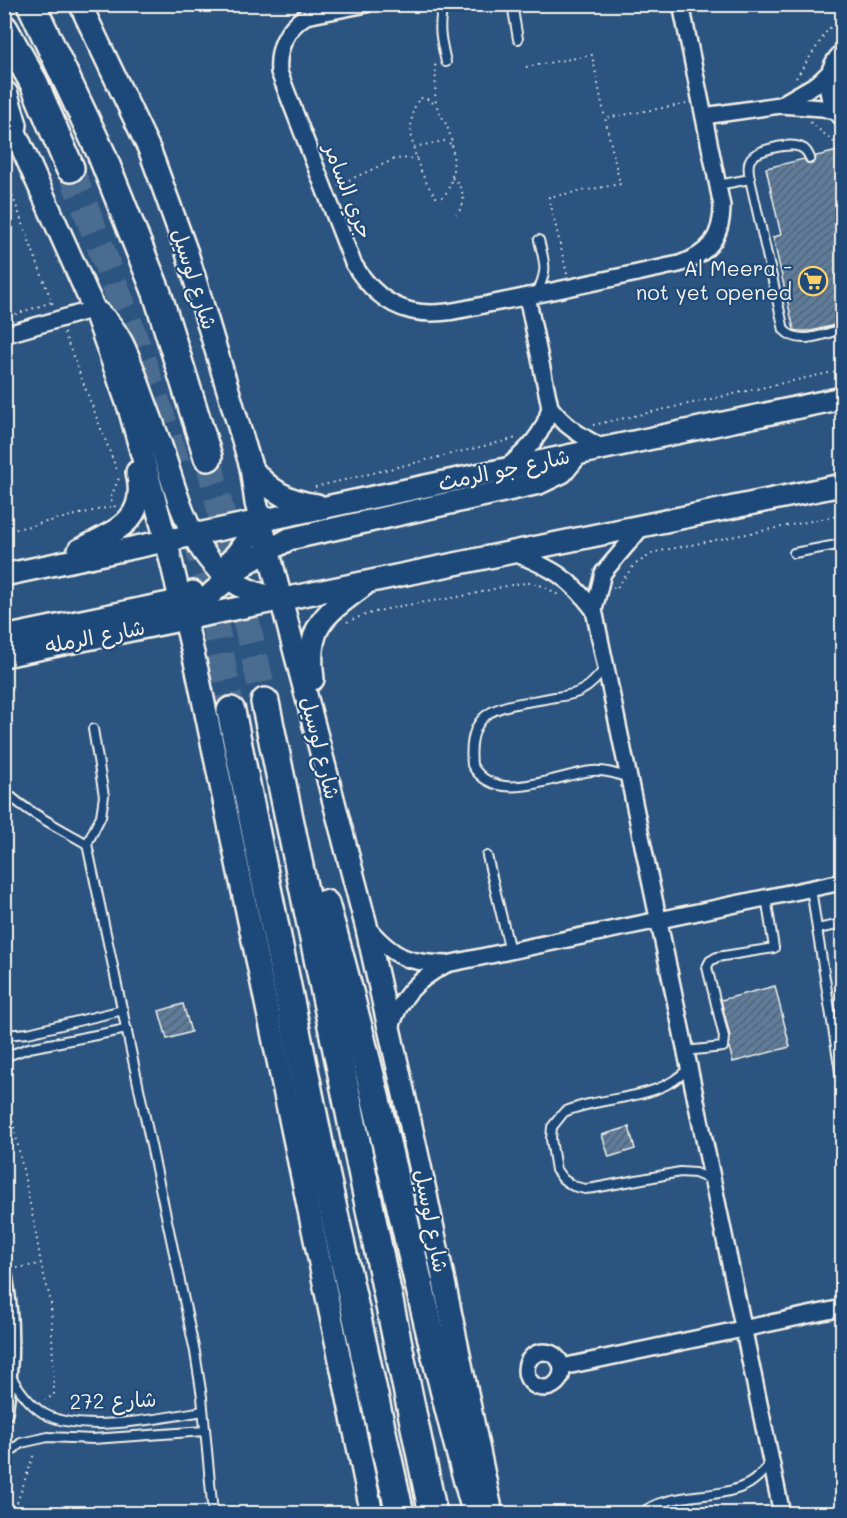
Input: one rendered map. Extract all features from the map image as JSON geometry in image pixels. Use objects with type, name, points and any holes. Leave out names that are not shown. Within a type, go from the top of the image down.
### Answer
[{"type":"highway","name":"شارع لوسيل","points":[[31,4],[101,153],[153,283],[208,457]]},
{"type":"highway","points":[[4,29],[34,83],[70,168]]},
{"type":"highway","points":[[4,95],[7,120]]},
{"type":"highway","name":"شارع لوسيل","points":[[265,702],[433,1514]]},
{"type":"highway","points":[[231,711],[324,1168],[400,1514]]},
{"type":"highway","points":[[292,827],[317,877],[343,968],[453,1426],[477,1514]]},
{"type":"main road","name":"شارع لوسيل","points":[[80,4],[150,152],[197,285],[251,467],[255,503],[366,925],[492,1514]]},
{"type":"main road","points":[[840,58],[830,79],[834,103],[842,113]]},
{"type":"main road","points":[[7,120],[94,309],[135,426],[166,540],[183,609],[372,1514]]},
{"type":"main road","points":[[94,309],[111,324],[125,349],[176,496],[204,555],[224,576],[254,593],[282,599]]},
{"type":"main road","name":"شارع جو الرمث","points":[[166,540],[504,471],[843,398]]},
{"type":"main road","points":[[63,561],[75,552],[114,533],[121,512],[138,503],[141,486],[134,447],[135,426]]},
{"type":"main road","points":[[183,609],[208,584],[289,539],[539,483],[561,472],[576,455]]},
{"type":"main road","points":[[251,467],[261,481],[276,492],[292,500],[330,507]]},
{"type":"main road","points":[[4,638],[183,609],[282,599],[840,486]]},
{"type":"main road","points":[[224,576],[261,521]]},
{"type":"main road","points":[[4,575],[166,540]]},
{"type":"main road","points":[[313,721],[315,694],[310,653],[314,634],[327,615],[368,582]]},
{"type":"main road","name":"شارع الرمله","points":[[4,656],[183,609]]},
{"type":"street","name":"جري السامر","points":[[367,4],[306,16],[294,26],[281,45],[279,72],[353,263],[361,275],[382,296],[410,311],[435,314],[679,264],[697,256],[714,240],[719,231],[722,206],[681,4]]},
{"type":"street","points":[[780,105],[818,83],[840,58]]},
{"type":"street","points":[[702,109],[780,105],[822,108],[842,113]]},
{"type":"street","points":[[504,471],[536,441],[546,423],[550,406],[531,295]]},
{"type":"street","points":[[4,335],[94,309]]},
{"type":"street","points":[[550,406],[572,429],[605,449]]},
{"type":"street","points":[[642,527],[603,573],[594,610],[782,1514]]},
{"type":"street","points":[[514,552],[538,562],[568,580],[594,610]]},
{"type":"street","points":[[366,925],[379,940],[407,960],[447,964],[843,882]]},
{"type":"street","points":[[390,1031],[409,991],[424,977],[447,964]]},
{"type":"street","points":[[4,1413],[9,1373],[9,1272]]},
{"type":"street","points":[[562,1367],[843,1308]]},
{"type":"lane","points":[[444,4],[439,19],[439,28],[446,62]]},
{"type":"lane","points":[[512,4],[518,39]]},
{"type":"lane","points":[[810,158],[805,150],[797,146],[762,150],[750,159],[748,167],[750,179],[784,330],[800,339],[843,329]]},
{"type":"lane","points":[[718,185],[750,179]]},
{"type":"lane","points":[[531,295],[544,278],[546,269],[539,240]]},
{"type":"lane","points":[[794,553],[843,544]]},
{"type":"lane","points":[[605,668],[589,686],[574,694],[504,708],[484,715],[472,735],[472,765],[485,780],[502,787],[526,785],[592,771],[615,773],[628,778]]},
{"type":"lane","points":[[93,729],[104,796],[101,816],[87,844],[195,1352],[213,1514]]},
{"type":"lane","points":[[4,788],[22,807],[87,844]]},
{"type":"lane","points":[[487,856],[510,951]]},
{"type":"lane","points":[[811,888],[841,1059],[843,1084]]},
{"type":"lane","points":[[685,1051],[723,1047],[724,1037],[707,967],[717,957],[774,948],[766,897]]},
{"type":"lane","points":[[817,929],[843,924]]},
{"type":"lane","points":[[4,1035],[28,1033],[123,1010]]},
{"type":"lane","points":[[4,1057],[29,1048],[127,1029]]},
{"type":"lane","points":[[689,1068],[676,1080],[658,1090],[564,1112],[555,1122],[551,1133],[556,1170],[568,1183],[585,1189],[680,1172],[695,1173],[712,1180]]},
{"type":"lane","name":"شارع 272","points":[[9,1373],[33,1406],[51,1417],[71,1423],[158,1418],[203,1411]]},
{"type":"lane","name":"شارع 272","points":[[4,1457],[14,1448],[28,1441],[60,1436],[93,1439],[205,1431]]},
{"type":"lane","points":[[641,1514],[654,1504],[738,1488],[751,1482],[771,1463]]},
{"type":"path","points":[[526,67],[592,55],[620,184],[549,197],[570,287]]},
{"type":"path","points":[[436,105],[427,99],[420,98],[416,103],[411,124],[414,147],[424,179],[436,197],[443,196],[449,190],[452,178],[449,131],[436,105],[435,66],[446,62]]},
{"type":"path","points":[[605,118],[702,109]]},
{"type":"path","points":[[414,147],[444,141],[451,144]]},
{"type":"path","points":[[325,191],[394,159],[417,158]]},
{"type":"path","points":[[4,173],[120,476],[110,499],[121,512]]},
{"type":"path","points":[[452,178],[456,180],[464,193],[461,210],[456,214]]},
{"type":"path","points":[[4,318],[52,302]]},
{"type":"path","points":[[4,532],[121,512]]},
{"type":"path","points":[[616,589],[634,565],[655,552],[843,515]]},
{"type":"path","points":[[344,623],[359,616],[409,604],[529,583],[549,589],[562,597]]},
{"type":"path","points":[[4,1087],[51,1302],[54,1395],[33,1406]]},
{"type":"path","points":[[9,1272],[41,1264]]},
{"type":"path","points":[[14,1514],[33,1458],[28,1441]]},
{"type":"building","name":"Al Meera - not yet opened","points":[[838,151],[843,173],[843,323],[811,331],[798,331],[794,330],[773,237],[781,235],[766,168],[804,159],[807,163],[812,164],[816,156]]},
{"type":"building","points":[[775,986],[790,1047],[733,1062],[729,1047],[730,1036],[721,1000]]},
{"type":"building","points":[[183,1004],[191,1032],[167,1039],[159,1011]]},
{"type":"building","points":[[629,1127],[635,1149],[609,1157],[602,1135]]},
{"type":"tunnel","points":[[70,168],[140,354],[178,468]]},
{"type":"tunnel","points":[[208,457],[265,702]]},
{"type":"tunnel","points":[[195,534],[207,580],[231,711]]},
{"type":"place","name":"Al Meera - not yet opened","points":[[813,281]]}]
